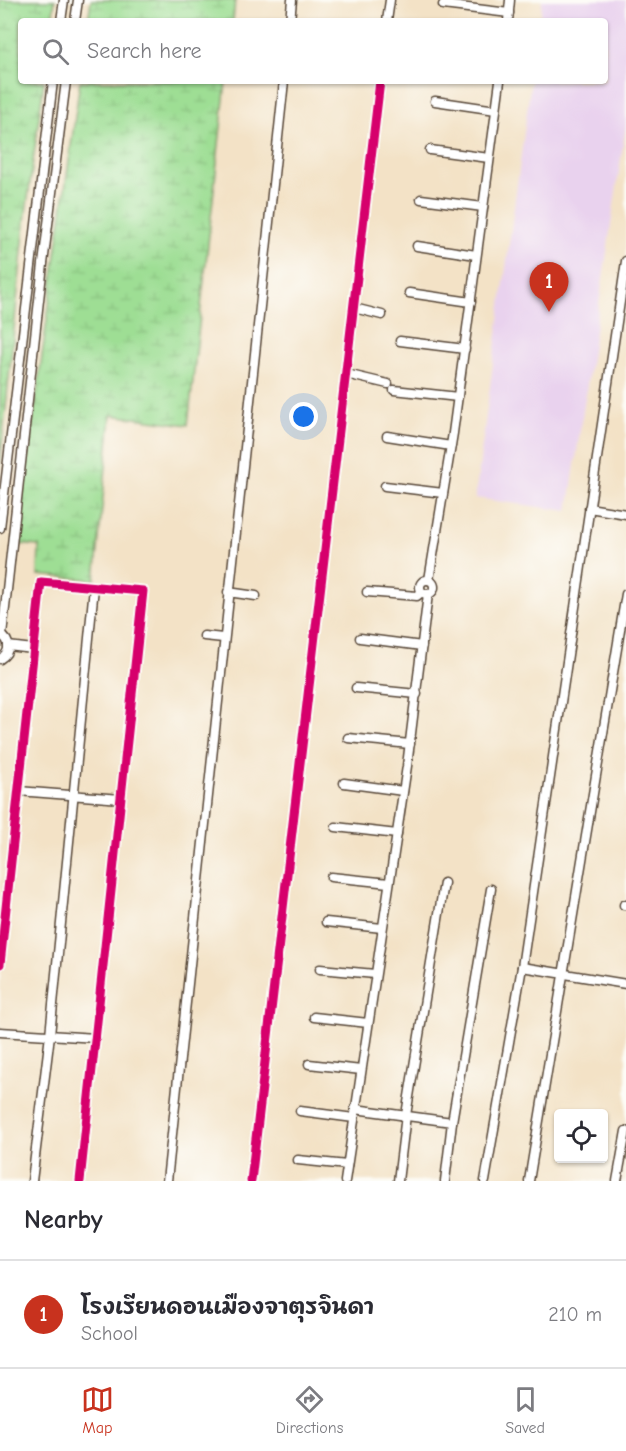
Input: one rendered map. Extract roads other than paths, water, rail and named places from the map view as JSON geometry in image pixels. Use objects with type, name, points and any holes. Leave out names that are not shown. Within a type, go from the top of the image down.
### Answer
[{"type":"street","points":[[290,18],[292,0]]},
{"type":"street","points":[[387,18],[390,0]]},
{"type":"street","points":[[443,5],[508,17],[510,0]]},
{"type":"street","points":[[62,18],[64,3],[77,4]]},
{"type":"street","points":[[0,528],[53,84]]},
{"type":"street","points":[[0,659],[6,654],[8,646],[1,634],[66,84]]},
{"type":"street","points":[[167,1181],[284,84]]},
{"type":"street","points":[[251,1181],[380,84]]},
{"type":"street","points":[[367,592],[417,596],[431,593],[434,586],[429,580],[465,349],[500,84]]},
{"type":"street","points":[[435,101],[496,110]]},
{"type":"street","points":[[430,150],[489,158]]},
{"type":"street","points":[[421,198],[483,207]]},
{"type":"street","points":[[35,224],[48,226]]},
{"type":"street","points":[[417,246],[476,255]]},
{"type":"street","points":[[485,1181],[522,966],[626,261]]},
{"type":"street","points":[[409,293],[471,302]]},
{"type":"street","points":[[354,308],[382,315]]},
{"type":"street","points":[[400,341],[465,349]]},
{"type":"street","points":[[346,374],[391,387],[458,397]]},
{"type":"street","points":[[13,412],[27,414]]},
{"type":"street","points":[[387,436],[451,446]]},
{"type":"street","points":[[385,486],[443,493]]},
{"type":"street","points":[[589,508],[626,514]]},
{"type":"street","points":[[0,563],[10,565]]},
{"type":"street","points":[[0,964],[41,582],[143,591],[80,1181]]},
{"type":"street","points":[[32,1181],[50,1035],[93,587]]},
{"type":"street","points":[[228,592],[256,596]]},
{"type":"street","points":[[345,1181],[417,694],[425,593]]},
{"type":"street","points":[[528,1181],[626,594]]},
{"type":"street","points":[[204,636],[224,638]]},
{"type":"street","points":[[360,638],[422,646]]},
{"type":"street","points":[[8,646],[33,649]]},
{"type":"street","points":[[356,688],[417,694]]},
{"type":"street","points":[[348,738],[410,744]]},
{"type":"street","points":[[344,783],[403,791]]},
{"type":"street","points":[[18,791],[121,799]]},
{"type":"street","points":[[336,827],[397,834]]},
{"type":"street","points":[[331,877],[389,884]]},
{"type":"street","points":[[398,1181],[406,1115],[444,883]]},
{"type":"street","points":[[445,1181],[452,1122],[491,889]]},
{"type":"street","points":[[326,922],[382,928]]},
{"type":"street","points":[[522,966],[626,984]]},
{"type":"street","points":[[320,969],[375,974]]},
{"type":"street","points":[[314,1017],[368,1023]]},
{"type":"street","points":[[0,1032],[96,1038]]},
{"type":"street","points":[[309,1064],[361,1070]]},
{"type":"street","points":[[300,1111],[406,1115],[452,1122]]},
{"type":"street","points":[[617,1181],[626,1131]]},
{"type":"street","points":[[298,1160],[347,1165]]},
{"type":"place","name":"โรงเรียนดอนเมืองจาตุรจินดา","points":[[549,312]]}]
